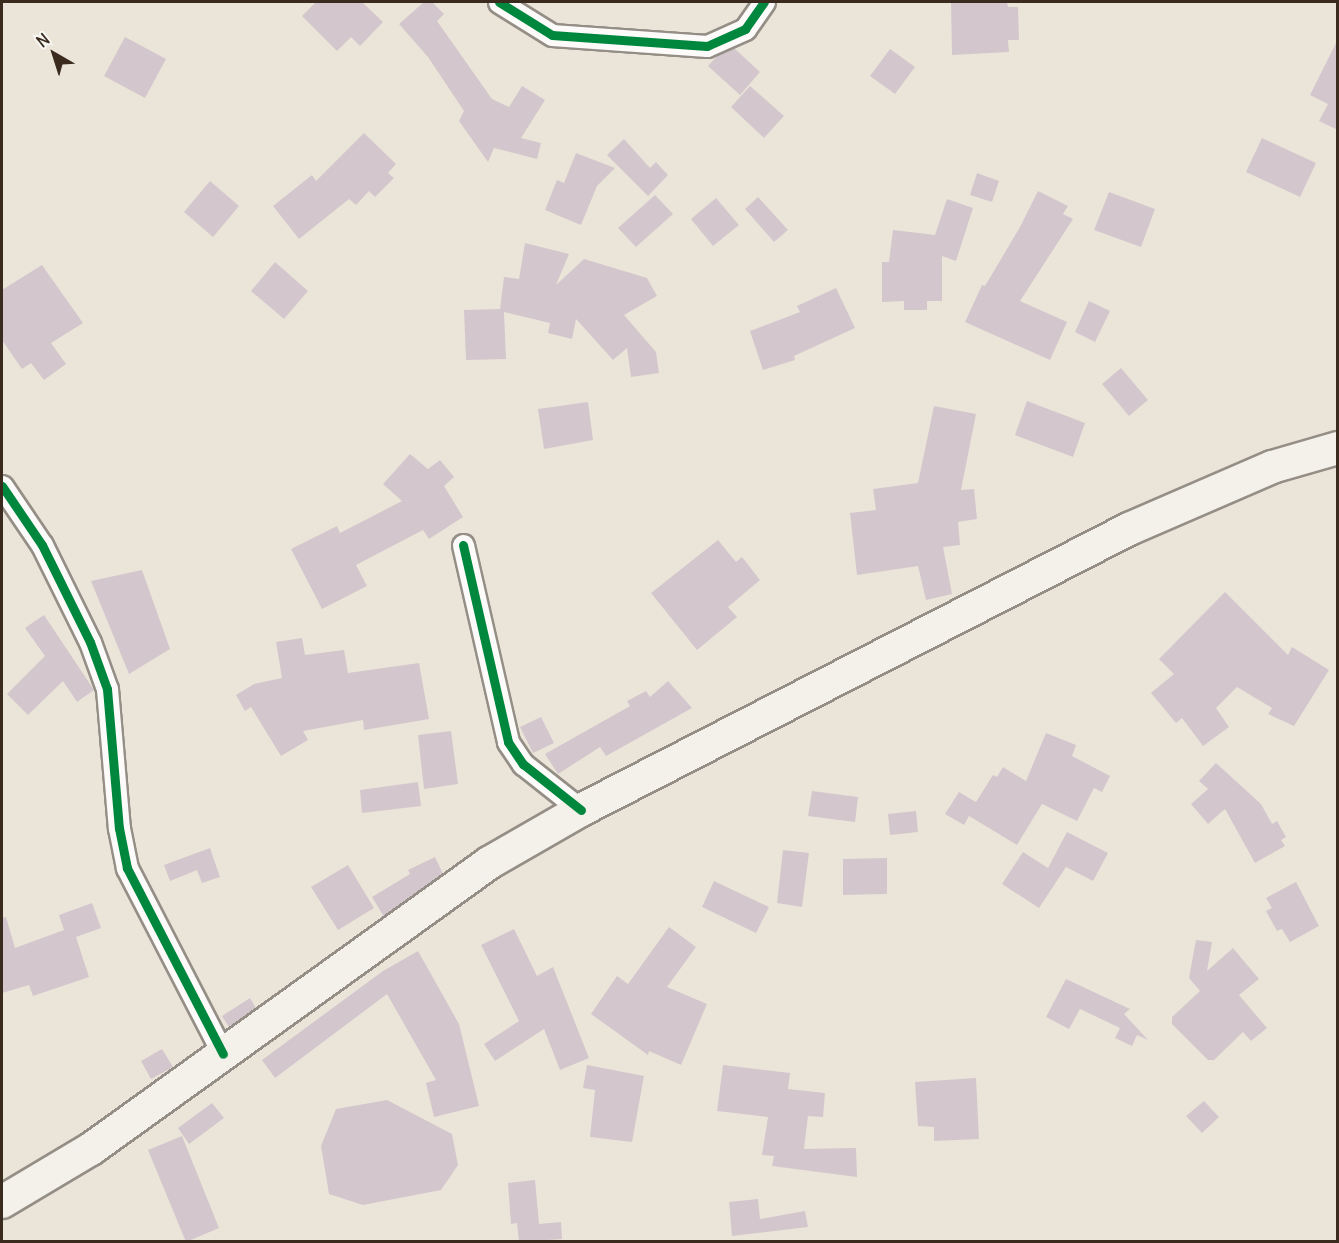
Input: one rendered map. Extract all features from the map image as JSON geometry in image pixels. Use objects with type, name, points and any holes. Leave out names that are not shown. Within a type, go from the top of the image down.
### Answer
[{"type":"main road","points":[[2,1202],[91,1149],[489,863],[581,810],[1129,529],[1272,467],[1338,448]]},
{"type":"street","points":[[500,2],[552,35],[707,46],[745,29],[764,2]]},
{"type":"street","points":[[2,486],[42,545],[90,642],[107,689],[118,818],[127,868],[223,1054]]},
{"type":"street","points":[[463,545],[508,742],[523,764],[581,810]]},
{"type":"building","points":[[316,2],[362,2],[383,22],[360,46],[351,37],[337,51],[302,16]]},
{"type":"building","points":[[424,2],[432,2],[444,14],[437,21],[492,99],[509,107],[522,86],[545,100],[521,138],[541,143],[537,159],[494,148],[488,162],[459,121],[464,111],[428,57],[399,24]]},
{"type":"building","points":[[951,2],[1007,2],[1008,7],[1018,7],[1019,40],[1008,40],[1009,52],[952,55]]},
{"type":"building","points":[[125,37],[166,59],[145,98],[104,76]]},
{"type":"building","points":[[1338,39],[1338,130],[1319,121],[1328,104],[1310,95]]},
{"type":"building","points":[[734,48],[760,72],[740,95],[708,66],[718,55]]},
{"type":"building","points":[[890,49],[915,67],[895,94],[870,76]]},
{"type":"building","points":[[750,86],[784,116],[764,138],[731,107]]},
{"type":"building","points":[[364,133],[396,164],[388,173],[394,178],[375,197],[369,191],[356,205],[349,199],[299,239],[273,206],[312,175],[316,181]]},
{"type":"building","points":[[1262,138],[1316,163],[1300,197],[1246,172]]},
{"type":"building","points":[[624,139],[650,168],[656,162],[668,175],[648,196],[607,155]]},
{"type":"building","points":[[576,153],[615,168],[597,186],[581,225],[545,210],[557,180],[564,183]]},
{"type":"building","points":[[977,173],[999,181],[992,202],[970,195]]},
{"type":"building","points":[[210,181],[239,206],[213,237],[184,212]]},
{"type":"building","points":[[1038,191],[1068,206],[1063,214],[1073,219],[1020,301],[1067,322],[1050,360],[965,322],[982,285],[985,286],[1020,227]]},
{"type":"building","points":[[1109,192],[1155,209],[1141,247],[1094,230]]},
{"type":"building","points":[[655,195],[673,214],[636,247],[618,228]]},
{"type":"building","points":[[758,197],[788,230],[774,242],[745,209]]},
{"type":"building","points":[[716,198],[739,225],[713,246],[691,219]]},
{"type":"building","points":[[947,199],[973,208],[956,261],[942,256],[942,301],[927,301],[927,310],[904,310],[904,301],[882,302],[882,262],[889,262],[893,230],[935,235]]},
{"type":"building","points":[[525,243],[569,254],[556,285],[584,259],[647,278],[657,296],[624,315],[656,352],[659,373],[631,377],[627,348],[613,360],[576,319],[572,339],[548,333],[550,323],[504,312],[506,359],[466,360],[464,310],[500,309],[504,277],[519,279]]},
{"type":"building","points":[[275,262],[308,291],[284,319],[251,291]]},
{"type":"building","points":[[42,265],[83,323],[51,343],[66,364],[44,380],[31,363],[22,369],[2,340],[2,290]]},
{"type":"building","points":[[836,288],[855,328],[794,356],[795,360],[763,370],[750,331],[800,312],[797,306]]},
{"type":"building","points":[[1089,301],[1110,311],[1095,342],[1075,332]]},
{"type":"building","points":[[1121,368],[1148,400],[1129,416],[1102,384]]},
{"type":"building","points":[[1027,401],[1085,423],[1073,457],[1015,435]]},
{"type":"building","points":[[588,402],[593,440],[544,449],[538,409]]},
{"type":"building","points":[[934,406],[976,414],[961,490],[974,489],[977,519],[958,522],[960,545],[943,547],[952,594],[926,600],[918,566],[857,575],[850,513],[876,510],[873,489],[918,483]]},
{"type":"building","points":[[410,454],[428,469],[440,460],[454,477],[444,486],[463,517],[429,539],[423,530],[356,565],[367,586],[322,609],[291,549],[337,526],[340,533],[402,501],[383,484]]},
{"type":"building","points":[[718,540],[736,562],[742,557],[760,580],[728,607],[737,617],[697,650],[651,593]]},
{"type":"building","points":[[142,570],[170,649],[129,674],[91,581]]},
{"type":"building","points":[[1225,592],[1288,655],[1292,647],[1329,670],[1294,726],[1268,714],[1272,708],[1237,687],[1216,708],[1229,727],[1203,746],[1182,718],[1176,723],[1151,693],[1174,674],[1159,659]]},
{"type":"building","points":[[44,615],[94,690],[77,702],[63,681],[28,715],[7,694],[45,656],[25,628]]},
{"type":"building","points":[[302,638],[305,655],[344,650],[348,673],[419,663],[429,719],[364,730],[363,720],[303,731],[308,740],[281,756],[251,707],[245,711],[236,695],[254,684],[282,678],[276,642]]},
{"type":"building","points":[[668,681],[692,708],[606,756],[600,747],[558,774],[545,754],[630,706],[627,701],[646,691],[650,697]]},
{"type":"building","points":[[541,717],[554,743],[533,753],[520,727]]},
{"type":"building","points":[[451,731],[458,784],[424,789],[418,735]]},
{"type":"building","points":[[1046,733],[1076,745],[1072,756],[1110,776],[1102,792],[1094,788],[1077,821],[1042,804],[1017,845],[969,816],[964,825],[945,814],[959,792],[976,802],[993,775],[997,777],[1003,767],[1026,781]]},
{"type":"building","points":[[1216,763],[1261,804],[1272,824],[1277,821],[1286,837],[1281,840],[1285,846],[1255,863],[1225,809],[1208,824],[1191,804],[1208,789],[1199,781]]},
{"type":"building","points":[[418,782],[421,806],[362,813],[360,790]]},
{"type":"building","points":[[812,791],[858,797],[855,822],[808,816]]},
{"type":"building","points":[[916,811],[918,832],[890,835],[888,814]]},
{"type":"building","points":[[1067,832],[1108,853],[1093,881],[1066,867],[1039,908],[1002,884],[1023,852],[1048,868]]},
{"type":"building","points":[[210,848],[220,877],[202,883],[197,870],[170,881],[164,865]]},
{"type":"building","points":[[783,850],[809,853],[802,907],[777,903]]},
{"type":"building","points":[[435,857],[443,874],[384,917],[372,897],[410,874],[408,870]]},
{"type":"building","points":[[887,858],[887,894],[843,895],[843,859]]},
{"type":"building","points":[[348,865],[374,908],[338,930],[311,887]]},
{"type":"building","points":[[714,881],[769,907],[756,933],[702,907]]},
{"type":"building","points":[[1296,882],[1319,926],[1290,942],[1282,929],[1277,931],[1266,911],[1272,908],[1266,898]]},
{"type":"building","points":[[92,903],[101,928],[76,937],[89,977],[33,996],[29,985],[2,993],[2,918],[6,917],[15,948],[64,930],[59,915]]},
{"type":"building","points":[[669,927],[696,947],[667,987],[707,1004],[681,1065],[649,1051],[648,1055],[591,1014],[617,976],[628,984]]},
{"type":"building","points":[[514,929],[537,976],[553,967],[589,1058],[560,1070],[544,1029],[495,1061],[484,1044],[519,1021],[481,945]]},
{"type":"building","points":[[1196,940],[1212,942],[1207,971],[1233,948],[1259,979],[1239,995],[1267,1028],[1251,1041],[1243,1032],[1214,1060],[1208,1060],[1172,1024],[1172,1017],[1200,991],[1189,978]]},
{"type":"building","points":[[418,951],[459,1024],[479,1106],[434,1117],[426,1083],[436,1080],[387,994],[275,1078],[262,1060],[383,971]]},
{"type":"building","points":[[1066,979],[1130,1009],[1124,1014],[1148,1040],[1137,1035],[1132,1046],[1115,1038],[1120,1028],[1080,1009],[1069,1029],[1046,1017]]},
{"type":"building","points":[[250,998],[256,1008],[229,1027],[222,1016]]},
{"type":"building","points":[[162,1049],[173,1067],[151,1079],[141,1061]]},
{"type":"building","points":[[587,1065],[644,1076],[632,1142],[590,1137],[595,1090],[583,1088]]},
{"type":"building","points":[[723,1065],[790,1073],[788,1089],[825,1093],[823,1117],[808,1116],[804,1149],[856,1148],[857,1177],[772,1166],[774,1156],[762,1155],[768,1117],[717,1111]]},
{"type":"building","points":[[976,1078],[979,1139],[934,1141],[934,1127],[918,1126],[915,1082]]},
{"type":"building","points":[[387,1100],[452,1134],[458,1165],[441,1190],[363,1205],[329,1194],[321,1146],[336,1109]]},
{"type":"building","points":[[1204,1101],[1219,1117],[1202,1133],[1186,1116]]},
{"type":"building","points":[[212,1103],[224,1118],[189,1144],[178,1128]]},
{"type":"building","points":[[182,1136],[219,1228],[186,1242],[148,1150]]},
{"type":"building","points":[[535,1180],[539,1224],[561,1222],[562,1239],[519,1242],[517,1223],[511,1224],[508,1183]]},
{"type":"building","points":[[758,1199],[760,1219],[805,1211],[808,1227],[732,1236],[729,1202]]},
{"type":"cycle path","points":[[499,2],[552,35],[707,46],[745,29],[764,2]]},
{"type":"cycle path","points":[[2,486],[42,545],[90,642],[107,689],[119,828],[127,868],[223,1054]]},
{"type":"cycle path","points":[[463,545],[508,742],[523,764],[581,810]]}]
